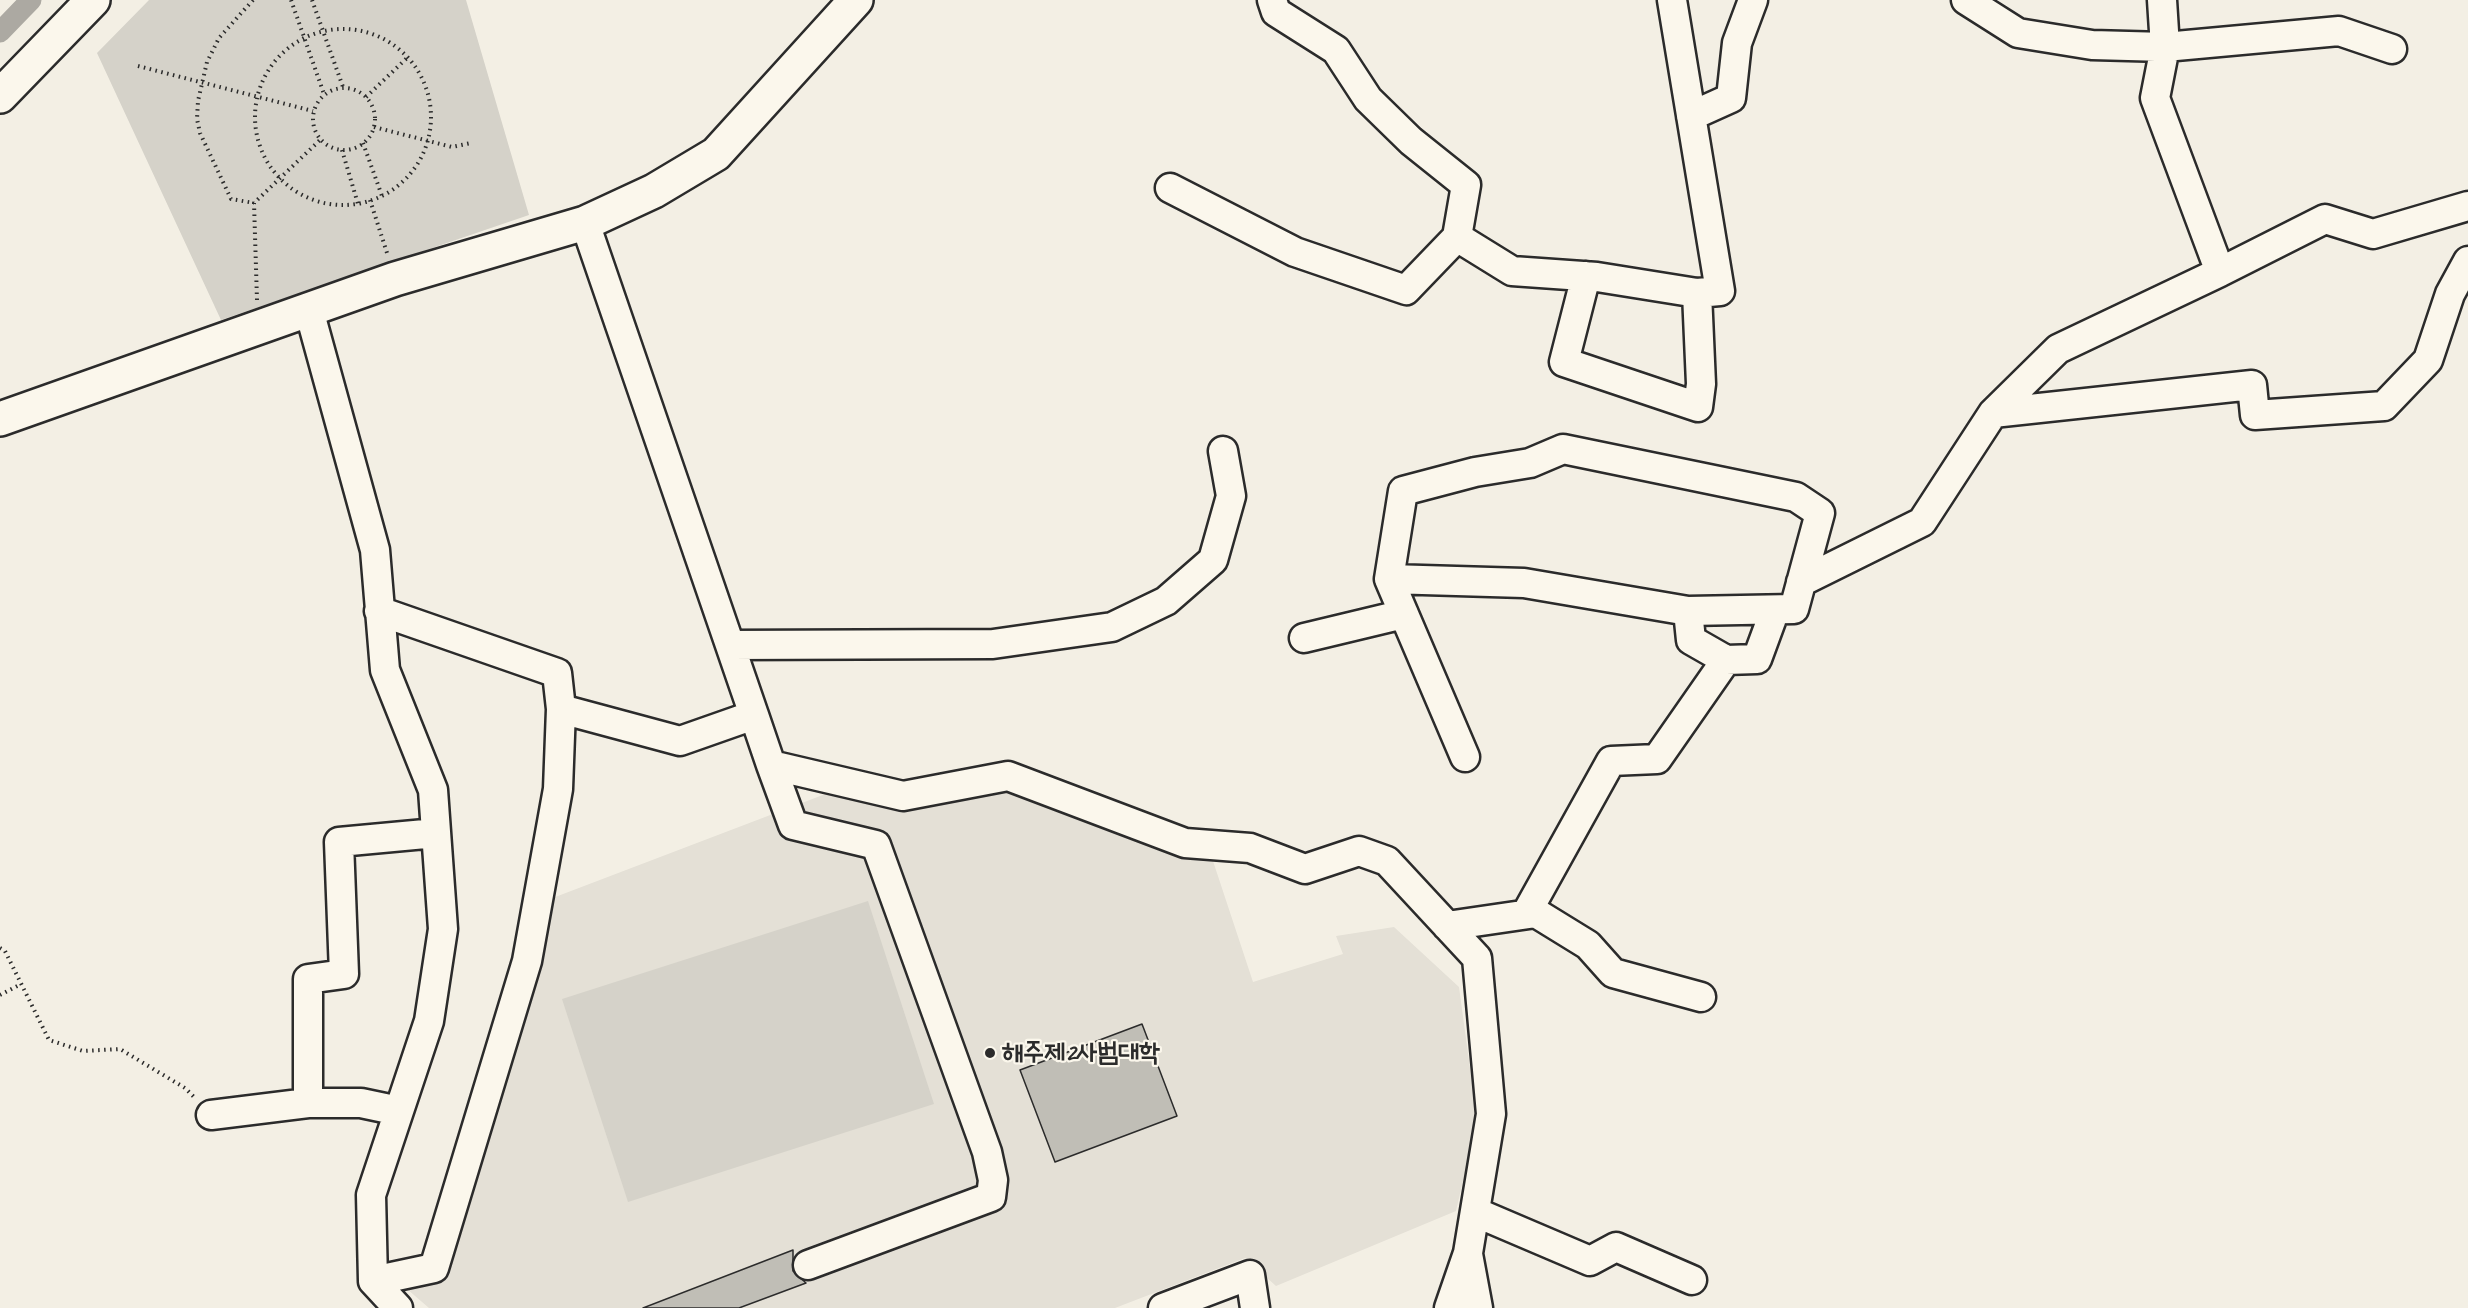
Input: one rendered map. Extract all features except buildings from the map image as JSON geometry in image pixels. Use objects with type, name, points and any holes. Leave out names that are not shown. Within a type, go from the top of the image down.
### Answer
[{"type":"main road","points":[[0,96],[93,0]]},
{"type":"main road","points":[[0,419],[395,279],[585,224],[654,191],[716,154],[847,14],[856,0]]},
{"type":"street","points":[[1170,188],[1295,252],[1406,290],[1457,237],[1466,185],[1412,141],[1368,99],[1336,50],[1276,12],[1272,0]]},
{"type":"street","points":[[1457,237],[1512,271],[1586,276],[1697,292],[1720,291],[1672,0]]},
{"type":"street","points":[[1691,116],[1731,98],[1737,43],[1753,0]]},
{"type":"street","points":[[1966,0],[2018,33],[2092,45],[2165,48],[2339,31],[2392,49]]},
{"type":"street","points":[[2162,0],[2165,48],[2154,98],[2220,272]]},
{"type":"street","points":[[1801,582],[1922,522],[1993,413],[2058,349],[2325,219],[2373,234],[2468,206]]},
{"type":"street","points":[[585,224],[793,825],[876,845],[987,1152],[993,1180],[992,1197],[808,1265]]},
{"type":"street","points":[[1993,413],[2252,385],[2255,415],[2384,406],[2428,360],[2450,294],[2468,261]]},
{"type":"street","points":[[1586,276],[1564,362],[1698,406],[1701,384],[1697,292]]},
{"type":"street","points":[[309,310],[375,550],[385,669],[433,790],[443,929],[429,1022],[371,1195],[373,1281],[398,1308]]},
{"type":"street","points":[[1389,579],[1524,583],[1688,611],[1794,609],[1820,513],[1796,496],[1563,449],[1530,462],[1475,472],[1403,491],[1389,579],[1465,757]]},
{"type":"street","points":[[730,645],[993,644],[1112,627],[1166,601],[1213,560],[1231,496],[1223,451]]},
{"type":"street","points":[[1688,611],[1691,640],[1726,660],[1757,659],[1775,610]]},
{"type":"street","points":[[373,1281],[434,1268],[527,961],[558,789],[561,709],[556,673],[380,611]]},
{"type":"street","points":[[1304,638],[1404,614]]},
{"type":"street","points":[[1526,914],[1611,761],[1657,759],[1726,660]]},
{"type":"street","points":[[561,709],[680,741],[754,715]]},
{"type":"street","points":[[771,765],[903,796],[1008,776],[1185,843],[1250,848],[1305,869],[1359,851],[1387,861],[1477,958],[1491,1114],[1468,1253],[1449,1308]]},
{"type":"street","points":[[308,1103],[308,979],[344,974],[339,842],[436,833]]},
{"type":"street","points":[[1447,926],[1536,913],[1588,945],[1613,973],[1701,997]]},
{"type":"street","points":[[211,1115],[308,1103],[361,1103],[399,1111]]},
{"type":"street","points":[[1474,1212],[1590,1261],[1616,1247],[1692,1280]]},
{"type":"street","points":[[1468,1253],[1478,1308]]},
{"type":"street","points":[[1163,1308],[1250,1275],[1255,1308]]},
{"type":"path","points":[[253,0],[219,38],[207,62],[201,82],[197,119],[200,133],[231,199],[254,203]]},
{"type":"path","points":[[291,0],[324,94]]},
{"type":"path","points":[[312,0],[343,87]]},
{"type":"path","points":[[345,29],[374,35],[399,50],[418,71],[429,98],[430,128],[423,156],[406,179],[382,196],[358,204],[325,204],[298,194],[280,179],[260,150],[254,122],[257,97],[270,67],[290,46],[324,32],[345,29]]},
{"type":"path","points":[[366,97],[407,58]]},
{"type":"path","points":[[138,66],[313,111]]},
{"type":"path","points":[[343,87],[353,88],[366,97],[374,110],[374,127],[363,143],[342,150],[328,146],[320,140],[314,131],[313,111],[324,94],[343,87]]},
{"type":"path","points":[[374,127],[452,147],[471,143]]},
{"type":"path","points":[[258,328],[254,203],[320,140]]},
{"type":"path","points":[[363,143],[382,196]]},
{"type":"path","points":[[342,150],[358,204]]},
{"type":"path","points":[[370,200],[395,279]]},
{"type":"path","points":[[0,948],[5,951],[49,1040],[83,1051],[120,1049],[185,1088],[211,1115]]},
{"type":"path","points":[[0,995],[21,984]]},
{"type":"shaded area","points":[[149,0],[466,0],[529,215],[221,320],[97,53]]},
{"type":"shaded area","name":"해주제2사범대학","points":[[1000,785],[1144,839],[1213,861],[1253,982],[1343,954],[1336,936],[1394,927],[1459,987],[1477,1120],[1456,1211],[1276,1286],[1245,1258],[1115,1308],[429,1308],[407,1289],[449,1268],[550,899],[828,793]]},
{"type":"shaded area","points":[[868,901],[934,1104],[628,1202],[562,999]]},
{"type":"waterway","points":[[0,32],[31,0]]},
{"type":"place","name":"해주제2사범대학","points":[[990,1053]]}]
